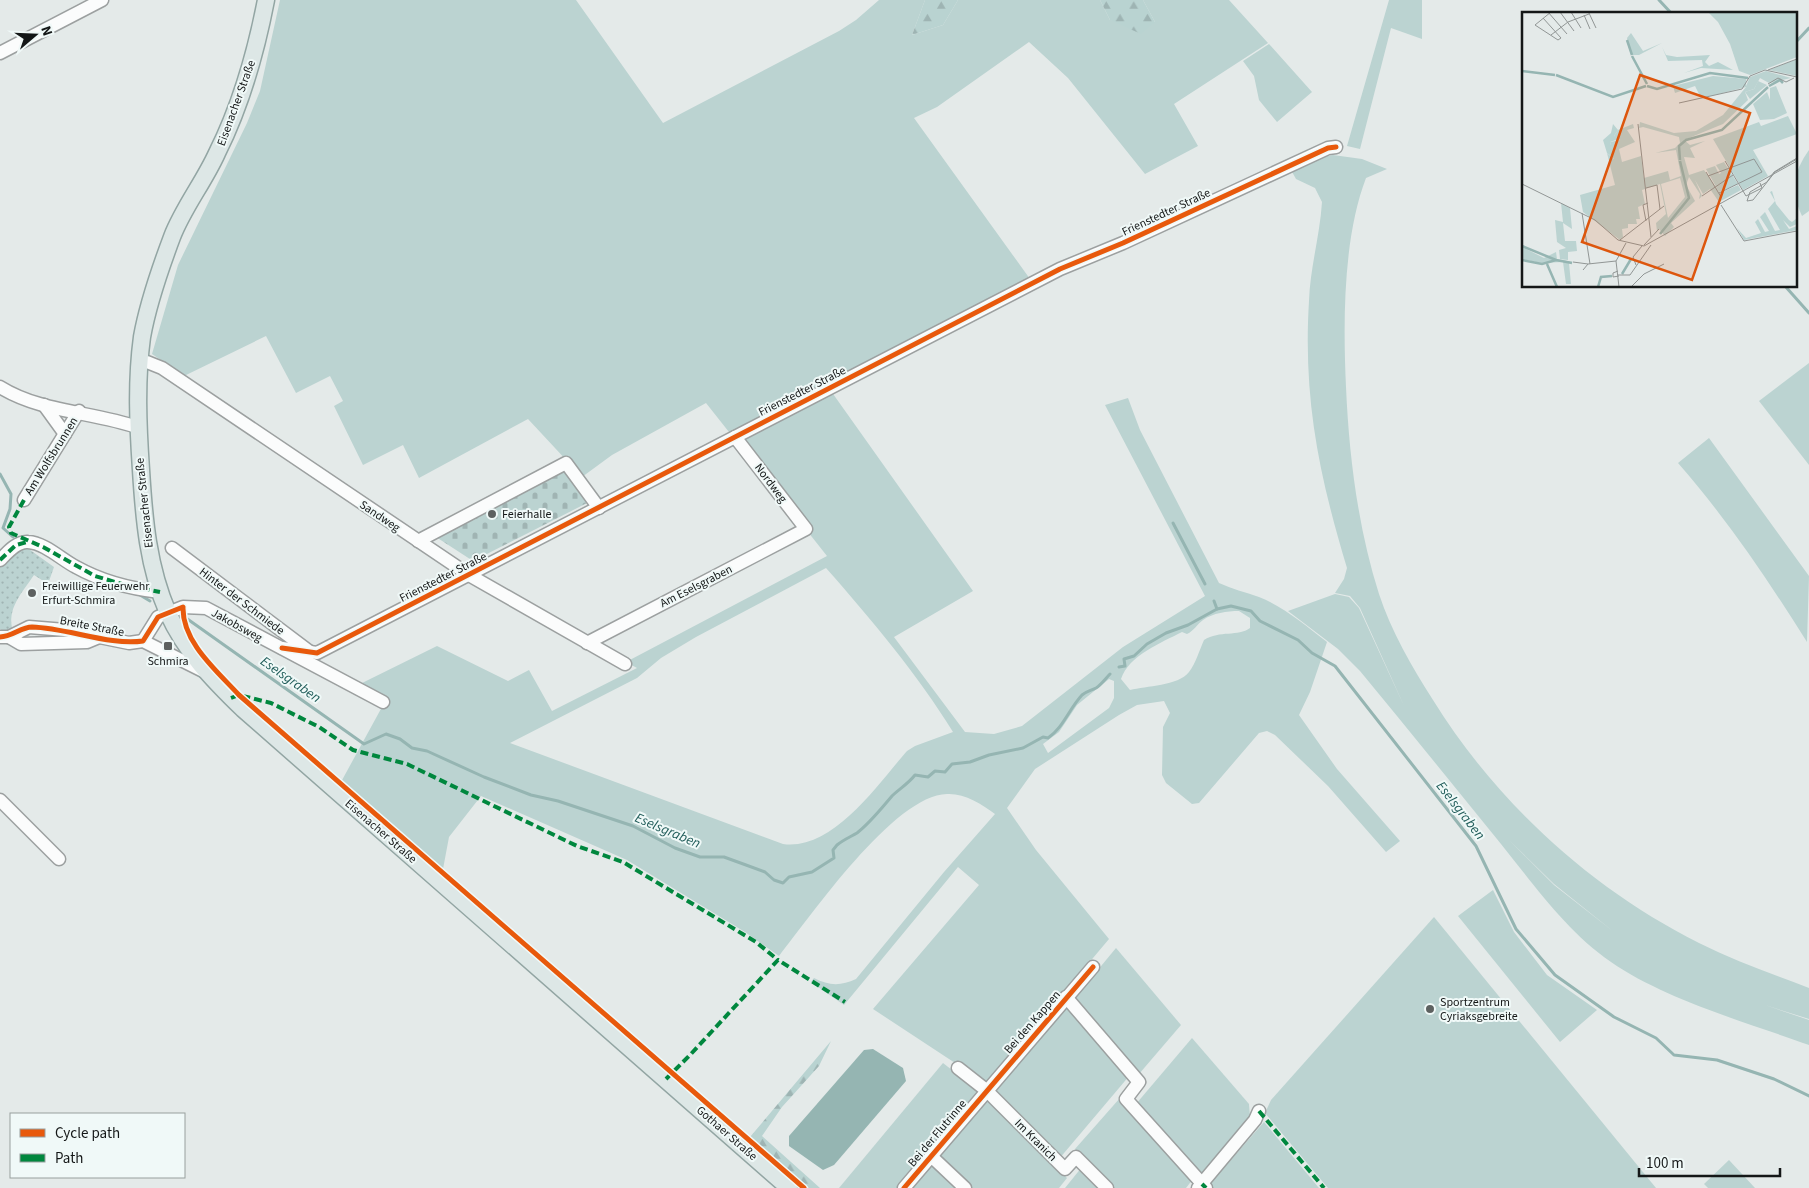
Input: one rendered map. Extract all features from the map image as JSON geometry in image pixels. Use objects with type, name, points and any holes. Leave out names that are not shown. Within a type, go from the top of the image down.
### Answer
[{"type":"main road","name":"Eisenacher Straße","points":[[266,0],[257,46],[239,100],[218,153],[173,235],[155,287],[143,336],[137,427],[146,534],[160,592],[168,613],[181,637],[207,674],[304,764],[666,1079]]},
{"type":"main road","name":"Gothaer Straße","points":[[666,1079],[789,1188]]},
{"type":"street","points":[[0,53],[102,0]]},
{"type":"street","name":"Frienstedter Straße","points":[[313,654],[1060,269],[1123,243],[1328,148],[1336,147]]},
{"type":"street","name":"Sandweg","points":[[140,363],[147,362],[162,368],[469,575],[625,664]]},
{"type":"street","points":[[0,387],[44,405],[79,411],[137,427]]},
{"type":"street","points":[[44,405],[65,434]]},
{"type":"street","name":"Am Wolfsbrunnen","points":[[24,500],[79,411]]},
{"type":"street","name":"Nordweg","points":[[736,437],[806,529]]},
{"type":"street","points":[[418,541],[566,463],[599,508]]},
{"type":"street","name":"Am Eselsgraben","points":[[587,643],[806,529]]},
{"type":"street","points":[[0,560],[16,545],[27,542],[43,547],[95,576],[125,585],[160,592]]},
{"type":"street","name":"Hinter der Schmiede","points":[[172,548],[313,654]]},
{"type":"street","name":"Jakobsweg","points":[[168,613],[184,607],[206,608],[383,702]]},
{"type":"street","points":[[143,641],[158,618],[168,613]]},
{"type":"street","name":"Breite Straße","points":[[2,637],[21,644],[87,642],[99,637],[128,643],[143,641],[207,674]]},
{"type":"street","points":[[282,648],[313,654]]},
{"type":"street","points":[[0,800],[59,859]]},
{"type":"street","name":"Bei den Kappen","points":[[986,1090],[1093,967]]},
{"type":"street","name":"Bei den Kappen","points":[[1066,997],[1139,1082],[1126,1099],[1202,1187]]},
{"type":"street","points":[[958,1068],[986,1090]]},
{"type":"street","name":"Bei der Flutrinne","points":[[904,1188],[986,1090]]},
{"type":"street","name":"Im Kranich","points":[[986,1090],[1065,1169],[1076,1157],[1107,1188]]},
{"type":"street","points":[[1202,1187],[1256,1120],[1259,1111]]},
{"type":"street","name":"Bei der Flutrinne","points":[[931,1156],[965,1188]]},
{"type":"green space","points":[[280,0],[576,0],[663,123],[839,31],[856,20],[879,0],[925,0],[912,35],[943,25],[958,0],[1100,0],[1110,20],[1155,22],[1143,0],[1229,0],[1268,43],[1174,104],[1198,146],[1145,174],[1068,78],[1029,42],[937,107],[914,118],[1030,279],[826,384],[973,591],[894,637],[965,732],[994,734],[1022,726],[1123,647],[1205,596],[1105,405],[1128,398],[1140,430],[1219,583],[1259,597],[1277,606],[1327,642],[1310,692],[1299,715],[1337,769],[1400,841],[1386,852],[1328,786],[1275,735],[1267,731],[1259,733],[1199,803],[1192,804],[1166,783],[1162,775],[1163,727],[1170,713],[1164,701],[1137,705],[1119,715],[1035,769],[1007,808],[1036,850],[1109,939],[987,1084],[873,1009],[979,885],[958,867],[844,1005],[811,982],[814,978],[825,983],[840,984],[856,979],[944,872],[995,814],[966,797],[947,794],[926,800],[903,814],[855,860],[779,956],[745,932],[627,860],[481,796],[449,837],[443,869],[341,782],[382,707],[358,685],[437,646],[508,681],[529,670],[552,711],[637,668],[626,662],[827,556],[706,403],[612,455],[582,477],[528,419],[419,478],[403,445],[363,465],[334,406],[343,401],[330,376],[296,393],[266,336],[184,376],[152,354],[178,265],[247,123],[260,91]],"holes":[[[826,568],[893,648],[925,690],[953,732],[915,746],[907,751],[868,797],[837,826],[819,837],[801,843],[783,844],[510,743],[637,678],[661,658],[696,637]],[[1239,611],[1250,618],[1250,628],[1245,631],[1216,635],[1204,640],[1194,665],[1184,677],[1170,683],[1130,690],[1121,679],[1125,671],[1138,656],[1156,645],[1182,632],[1189,633],[1211,616]],[[1109,679],[1114,681],[1114,698],[1109,708],[1048,753],[1043,744],[1059,732],[1077,705]]]},
{"type":"green space","points":[[925,0],[958,0],[943,25],[912,35]]},
{"type":"green space","points":[[1100,0],[1143,0],[1155,22],[1141,34],[1110,20]]},
{"type":"green space","points":[[1389,0],[1422,0],[1422,39],[1391,28],[1360,149],[1347,146]]},
{"type":"green space","points":[[1269,44],[1312,92],[1277,122],[1259,100],[1254,76],[1243,61]]},
{"type":"green space","points":[[1809,150],[1809,211],[1802,216],[1796,198],[1796,178],[1799,166]]},
{"type":"green space","points":[[1333,155],[1362,159],[1387,169],[1366,178],[1358,202],[1353,227],[1346,281],[1346,387],[1352,465],[1365,544],[1384,608],[1410,662],[1458,738],[1486,774],[1517,808],[1584,870],[1621,897],[1699,943],[1809,988],[1809,1019],[1765,1005],[1809,1020],[1809,1045],[1681,999],[1632,975],[1595,950],[1552,907],[1360,671],[1338,649],[1288,611],[1335,594],[1349,597],[1359,608],[1405,708],[1360,608],[1350,596],[1335,593],[1344,579],[1347,568],[1328,501],[1321,468],[1315,436],[1308,371],[1310,289],[1322,202],[1315,188],[1296,179],[1291,170],[1312,159]],"holes":[[[1509,840],[1554,884],[1614,932],[1554,885]]]},
{"type":"green space","points":[[1809,363],[1809,465],[1759,401]]},
{"type":"green space","points":[[1709,438],[1809,576],[1807,642],[1746,550],[1678,463]]},
{"type":"green space","points":[[565,468],[589,502],[473,561],[436,537]]},
{"type":"green space","points":[[26,547],[54,567],[48,584],[34,575],[13,608],[11,623],[13,631],[6,633],[0,629],[0,567],[16,552]]},
{"type":"green space","points":[[1493,890],[1514,932],[1547,975],[1597,1010],[1560,1042],[1458,916]]},
{"type":"green space","name":"Sportzentrum Cyriaksgebreite","points":[[1434,917],[1656,1188],[1328,1188],[1265,1113],[1271,1100]]},
{"type":"green space","points":[[1116,948],[1181,1025],[1139,1074],[1073,1000]]},
{"type":"green space","points":[[1066,1007],[1130,1075],[1059,1159],[994,1091]]},
{"type":"green space","points":[[1192,1038],[1249,1104],[1250,1117],[1200,1176],[1136,1104]]},
{"type":"green space","points":[[831,1041],[819,1066],[782,1107],[762,1136],[820,1188],[809,1188],[750,1137]]},
{"type":"green space","points":[[943,1063],[980,1092],[899,1188],[839,1188]]},
{"type":"green space","points":[[1120,1098],[1193,1179],[1186,1188],[1114,1188],[1075,1149]]},
{"type":"green space","points":[[986,1101],[991,1101],[1067,1178],[1059,1188],[972,1188],[941,1160],[940,1156]]},
{"type":"green space","points":[[1264,1122],[1319,1188],[1211,1188],[1208,1186]]},
{"type":"green space","points":[[1729,1160],[1755,1188],[1708,1188],[1704,1184]]},
{"type":"green space","points":[[933,1163],[960,1188],[912,1188]]},
{"type":"green space","points":[[1082,1167],[1103,1188],[1065,1188]]},
{"type":"shaded area","points":[[873,1049],[903,1068],[906,1081],[834,1165],[823,1170],[789,1146],[789,1136],[864,1050]]},
{"type":"waterway","points":[[1659,0],[1670,12]]},
{"type":"waterway","points":[[1796,42],[1809,28]]},
{"type":"waterway","points":[[1787,288],[1809,313]]},
{"type":"waterway","name":"Eselsgraben","points":[[0,474],[11,494],[10,509],[3,528],[13,537]]},
{"type":"waterway","points":[[1173,523],[1205,584]]},
{"type":"waterway","name":"Eselsgraben","points":[[140,595],[150,601]]},
{"type":"waterway","points":[[1214,601],[1217,609]]},
{"type":"waterway","name":"Eselsgraben","points":[[1119,667],[1125,666],[1124,659],[1134,656],[1147,644],[1166,633],[1188,625],[1217,609],[1231,606],[1251,611],[1260,621],[1298,640],[1312,653],[1335,666],[1476,846],[1516,929],[1555,975],[1614,1017],[1656,1038],[1674,1055],[1717,1060],[1774,1079],[1809,1096]]},
{"type":"waterway","name":"Eselsgraben","points":[[186,618],[364,744],[386,734],[400,739],[412,748],[427,751],[484,777],[531,795],[558,801],[633,826],[675,848],[700,857],[724,857],[765,872],[774,880],[783,883],[789,877],[812,872],[834,858],[833,850],[837,845],[862,829],[892,796],[915,775],[928,777],[935,771],[945,772],[952,764],[970,762],[989,755],[1023,748],[1043,737],[1048,738],[1062,724],[1082,695],[1098,687],[1110,674]]},
{"type":"marked path","points":[[24,500],[9,527],[11,533],[43,547],[95,576],[125,585],[160,592]]},
{"type":"marked path","points":[[0,560],[16,545],[27,542]]},
{"type":"marked path","points":[[231,698],[239,695],[271,703],[319,727],[353,750],[407,764],[577,846],[623,862],[756,942],[778,960]]},
{"type":"marked path","points":[[666,1079],[778,960],[845,1002]]},
{"type":"marked path","points":[[1259,1111],[1324,1188]]},
{"type":"marked path","points":[[1202,1184],[1206,1188]]},
{"type":"cycle path","points":[[282,648],[317,653],[1060,269],[1123,243],[1328,148],[1336,147]]},
{"type":"cycle path","points":[[0,637],[32,627],[60,630],[117,641],[143,641],[158,617],[183,607],[184,620],[194,644],[211,666],[239,695],[804,1188]]},
{"type":"cycle path","points":[[904,1188],[1093,967]]},
{"type":"place","name":"Feierhalle","points":[[492,514]]},
{"type":"place","name":"Freiwillige Feuerwehr Erfurt-Schmira","points":[[32,593]]},
{"type":"place","name":"Schmira","points":[[168,646]]},
{"type":"place","name":"Sportzentrum Cyriaksgebreite","points":[[1430,1009]]}]
